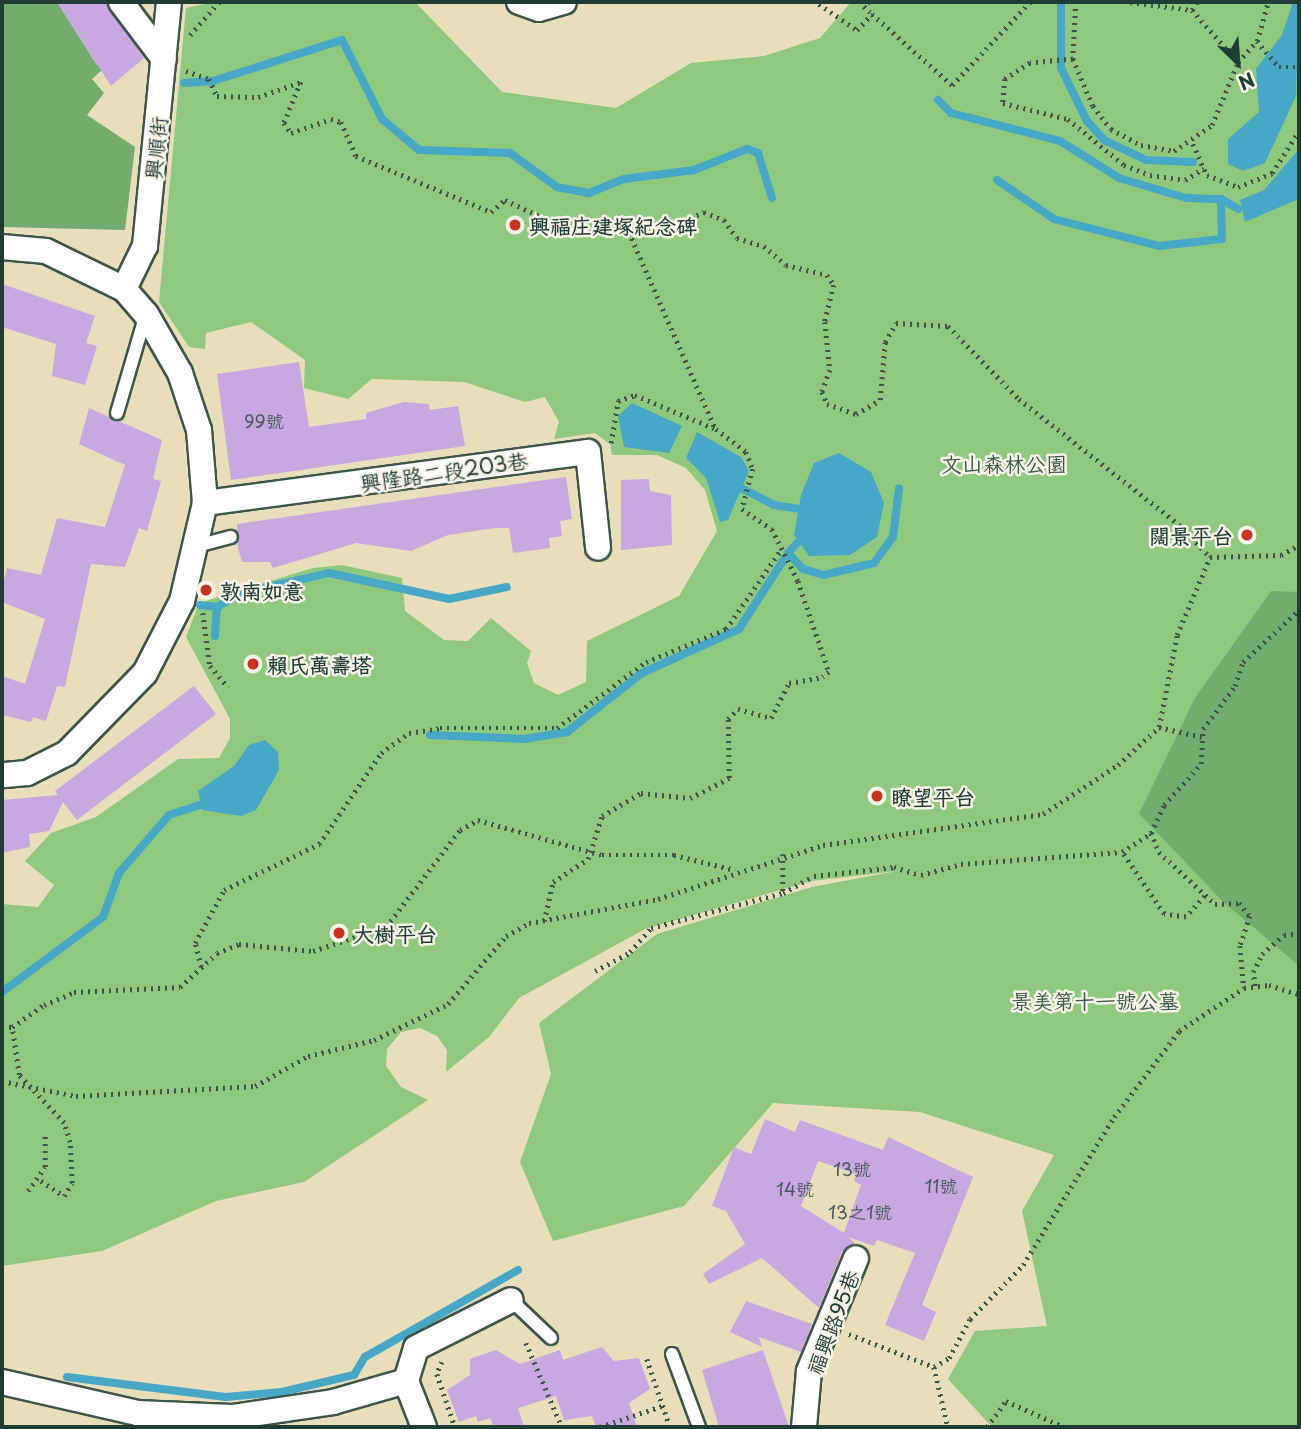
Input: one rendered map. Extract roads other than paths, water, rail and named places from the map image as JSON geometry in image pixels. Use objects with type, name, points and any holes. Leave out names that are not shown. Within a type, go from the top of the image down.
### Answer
[{"type":"street","points":[[121,2],[173,64]]},
{"type":"street","name":"興順街","points":[[124,289],[145,246],[173,64],[169,2]]},
{"type":"street","points":[[519,2],[539,9],[564,2]]},
{"type":"street","points":[[2,247],[46,251],[124,289],[146,314],[180,373],[199,430],[205,503],[197,546],[165,639],[122,703],[66,753],[27,773],[2,775]]},
{"type":"street","name":"興隆路二段203巷","points":[[205,503],[587,452],[598,547]]},
{"type":"street","name":"福興路95巷","points":[[804,1427],[809,1371],[856,1258]]},
{"type":"street","points":[[424,1427],[406,1381],[416,1348],[512,1300]]},
{"type":"street","points":[[2,1382],[137,1413],[232,1417],[333,1402],[406,1381]]},
{"type":"lane","points":[[117,413],[146,314]]},
{"type":"lane","points":[[197,546],[231,537]]},
{"type":"lane","points":[[512,1300],[551,1338]]},
{"type":"lane","points":[[672,1354],[699,1427]]},
{"type":"water","points":[[1293,2],[1299,2],[1296,96],[1265,163],[1243,171],[1228,164],[1228,139],[1259,112],[1256,69],[1282,35]]},
{"type":"water","points":[[1299,149],[1299,199],[1245,222],[1240,200],[1264,190]]},
{"type":"water","points":[[632,403],[682,426],[669,453],[624,447],[618,416]]},
{"type":"water","points":[[697,432],[741,457],[749,471],[728,520],[720,522],[706,478],[686,458]]},
{"type":"water","points":[[839,453],[871,472],[884,503],[877,537],[850,555],[809,556],[794,535],[801,495],[814,463]]},
{"type":"water","points":[[265,740],[278,752],[279,770],[256,810],[241,816],[202,810],[198,791],[234,766],[249,745]]},
{"type":"waterway","points":[[1061,2],[1061,68],[1087,121],[1104,140],[1146,160],[1193,162]]},
{"type":"waterway","points":[[184,83],[213,81],[342,40],[382,119],[419,150],[510,153],[557,187],[589,193],[624,179],[694,170],[747,149],[758,153],[772,198]]},
{"type":"waterway","points":[[938,100],[951,113],[1060,141],[1119,178],[1186,198],[1221,199],[1238,209]]},
{"type":"waterway","points":[[997,180],[1054,219],[1159,246],[1222,239],[1221,199]]},
{"type":"waterway","points":[[741,488],[774,505],[799,509]]},
{"type":"waterway","points":[[798,542],[788,553],[803,569],[824,575],[874,563],[893,537],[899,488]]},
{"type":"waterway","points":[[430,735],[524,739],[567,732],[642,673],[739,629],[788,553]]},
{"type":"waterway","points":[[217,607],[241,593],[329,573],[449,599],[507,587]]},
{"type":"waterway","points":[[200,605],[217,607],[215,636]]},
{"type":"waterway","points":[[2,992],[103,917],[119,873],[169,815],[199,805]]},
{"type":"waterway","points":[[67,1377],[226,1397],[282,1392],[354,1375],[365,1357],[518,1270]]},
{"type":"place","name":"興福庄建塚紀念碑","points":[[515,225]]},
{"type":"place","name":"闊景平台","points":[[1247,535]]},
{"type":"place","name":"敦南如意","points":[[206,590]]},
{"type":"place","name":"賴氏萬壽塔","points":[[253,664]]},
{"type":"place","name":"瞭望平台","points":[[877,796]]},
{"type":"place","name":"大樹平台","points":[[339,933]]},
{"type":"park label","name":"文山森林公園","points":[[1004,463]]},
{"type":"park label","name":"景美第十一號公墓","points":[[1095,1000]]}]
